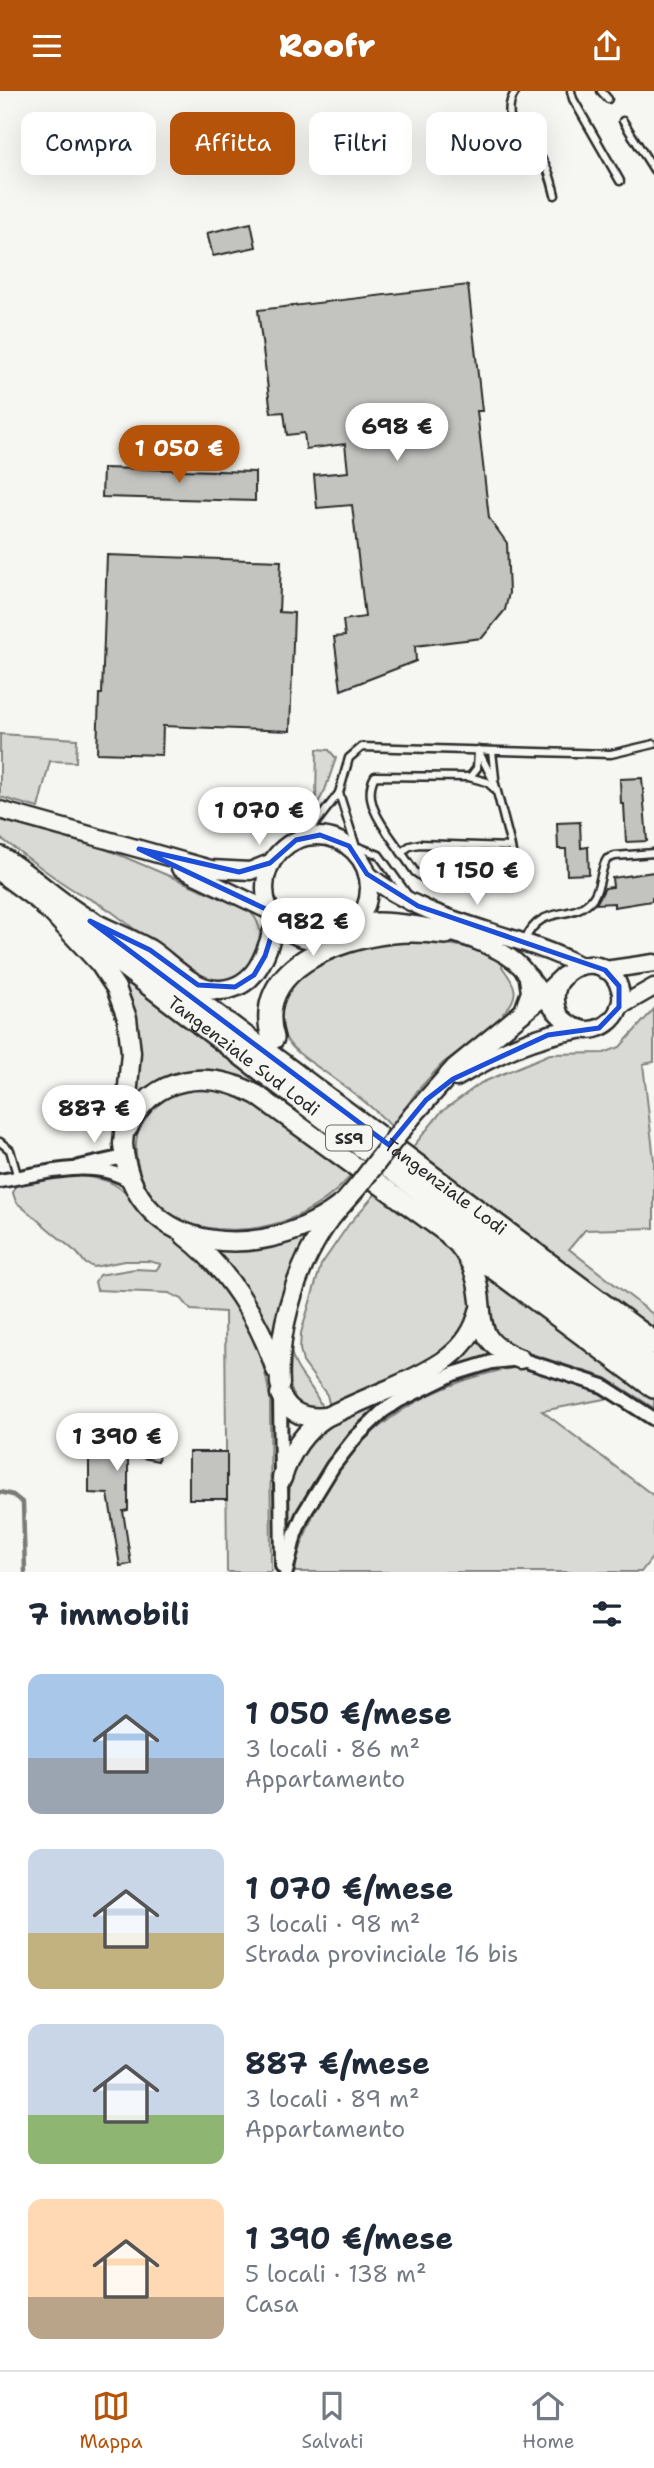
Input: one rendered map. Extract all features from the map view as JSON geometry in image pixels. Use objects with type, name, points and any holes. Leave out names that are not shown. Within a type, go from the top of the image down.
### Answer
[{"type":"highway","name":"Tangenziale Sud Lodi","points":[[46,905],[364,1150],[654,1368]]},
{"type":"highway","name":"Tangenziale Lodi","points":[[90,921],[654,1343]]},
{"type":"highway","points":[[273,1038],[270,1016],[276,989],[293,968],[333,947],[378,934],[413,930],[446,933]]},
{"type":"highway","points":[[314,940],[276,972],[268,990],[265,1018],[277,1044],[311,1071],[333,1103]]},
{"type":"highway","points":[[452,1237],[654,1387]]},
{"type":"main road","points":[[0,810],[226,871],[250,871],[271,863],[288,844],[305,837],[320,835],[335,838],[357,851],[368,874],[368,901],[354,924],[342,933],[328,939],[300,937],[287,930],[273,916],[139,849]]},
{"type":"main road","name":"Tangenziale Lodi","points":[[0,856],[90,921]]},
{"type":"main road","points":[[90,921],[150,950],[198,985],[210,990],[235,987],[254,975],[265,956],[273,916],[265,887],[271,863]]},
{"type":"main road","name":"Tangenziale Sud Lodi","points":[[0,872],[46,905]]},
{"type":"main road","points":[[368,874],[418,906],[525,942],[581,966]]},
{"type":"main road","points":[[46,905],[100,964],[122,1002],[131,1052],[124,1151],[132,1183],[145,1205],[208,1256],[237,1292],[265,1342],[284,1402],[294,1412],[304,1416],[326,1417]]},
{"type":"main road","points":[[354,924],[383,920],[446,933],[499,949],[514,960],[570,1025],[579,1029]]},
{"type":"main road","points":[[280,1389],[279,1351],[289,1309],[313,1246],[328,1221],[412,1115],[474,1051],[563,977],[581,966],[589,965],[605,970],[654,963]]},
{"type":"main road","points":[[605,970],[619,986],[620,1007]]},
{"type":"main road","points":[[559,1013],[555,996],[563,977]]},
{"type":"main road","points":[[524,1012],[530,1000],[529,978]]},
{"type":"main road","points":[[426,1100],[453,1079],[505,1052],[548,1035],[579,1029],[589,1030],[608,1024],[620,1007],[654,987]]},
{"type":"main road","points":[[124,1151],[132,1119],[159,1091],[180,1081],[192,1079],[226,1081],[242,1087],[270,1103],[452,1237],[465,1253],[475,1275],[485,1334],[496,1347],[520,1359]]},
{"type":"main road","points":[[173,1228],[202,1238],[251,1241],[300,1229],[318,1221],[343,1203]]},
{"type":"main road","points":[[282,1478],[297,1445],[306,1433],[326,1417],[438,1366],[463,1345],[476,1324],[480,1308]]},
{"type":"street","points":[[0,1181],[72,1169],[124,1151]]},
{"type":"street","points":[[72,1169],[109,1172],[132,1183]]},
{"type":"street","points":[[283,1572],[303,1515],[334,1466],[369,1424],[400,1400],[453,1374],[492,1362],[520,1359],[603,1386],[654,1419]]},
{"type":"street","points":[[280,1389],[283,1572]]},
{"type":"lane","points":[[516,91],[509,109],[512,124],[520,139],[540,157],[547,169],[555,195]]},
{"type":"lane","points":[[571,91],[573,99],[620,180]]},
{"type":"lane","points":[[601,91],[608,99]]},
{"type":"lane","points":[[623,121],[654,170]]},
{"type":"lane","points":[[305,837],[339,793],[349,758],[362,747],[611,754],[654,744]]},
{"type":"lane","points":[[469,777],[474,775],[477,768],[478,750]]},
{"type":"lane","points":[[478,750],[495,784]]},
{"type":"lane","points":[[492,751],[495,784],[511,847],[509,879],[503,881],[422,877],[415,872],[375,813],[371,794],[373,777],[380,775],[469,777],[487,782],[497,792]]},
{"type":"lane","points":[[339,793],[357,851],[375,852],[382,858],[418,906]]},
{"type":"lane","points":[[401,852],[414,844],[511,847]]},
{"type":"lane","points":[[525,942],[540,919],[582,907],[592,899],[607,859],[654,853]]},
{"type":"lane","points":[[0,1142],[10,1150],[18,1178]]},
{"type":"highlighted area","points":[[320,835],[349,846],[367,874],[418,906],[605,970],[619,986],[619,1007],[599,1028],[548,1035],[453,1079],[426,1100],[389,1145],[90,921],[150,950],[198,985],[235,987],[254,975],[265,956],[276,921],[270,911],[139,849],[239,872],[270,863],[296,840]]},
{"type":"shaded area","points":[[0,734],[77,739],[76,762],[50,761],[38,808],[0,797]]},
{"type":"shaded area","points":[[317,749],[329,750],[336,758],[325,790],[313,812],[305,803],[316,798]]},
{"type":"shaded area","points":[[0,820],[108,850],[247,909],[255,917],[259,927],[259,949],[254,959],[239,976],[229,981],[201,977],[107,909],[65,885],[0,838]]},
{"type":"shaded area","points":[[431,941],[471,948],[503,963],[502,967],[513,985],[514,996],[503,1013],[504,1019],[443,1063],[418,1090],[392,1127],[376,1111],[292,1047],[283,1031],[282,1008],[296,981],[322,961],[384,942]]},
{"type":"shaded area","points":[[129,984],[258,1082],[255,1086],[221,1072],[194,1070],[168,1079],[138,1099],[135,1096],[124,987]]},
{"type":"shaded area","points":[[654,1009],[654,1062],[643,1064],[654,1160],[654,1228],[585,1230],[569,1249],[654,1315],[654,1328],[412,1148],[441,1112],[481,1083],[550,1054],[604,1053],[620,1047]]},
{"type":"shaded area","points":[[210,1085],[247,1096],[354,1172],[326,1199],[293,1218],[275,1224],[237,1230],[217,1229],[193,1225],[171,1215],[157,1203],[147,1188],[136,1154],[137,1137],[142,1121],[152,1106],[183,1089]]},
{"type":"shaded area","points":[[72,1175],[104,1180],[118,1186],[146,1219],[190,1248],[210,1267],[235,1300],[245,1319],[261,1358],[270,1398],[271,1572],[227,1572],[225,1312],[191,1310],[182,1299],[169,1293],[97,1290],[95,1282],[99,1275],[135,1269],[156,1270],[161,1264],[124,1261],[94,1267],[86,1264],[77,1253],[16,1202],[13,1193],[16,1184]]},
{"type":"shaded area","points":[[377,1192],[450,1244],[467,1276],[471,1303],[464,1326],[449,1346],[428,1362],[377,1388],[330,1407],[327,1395],[303,1362],[301,1333],[321,1265],[349,1224]]},
{"type":"shaded area","points":[[314,1233],[273,1341],[211,1248],[263,1246]]},
{"type":"shaded area","points":[[484,1273],[654,1395],[654,1408],[606,1378],[509,1347],[493,1333],[486,1304]]},
{"type":"shaded area","points":[[475,1338],[490,1357],[455,1366],[454,1363]]},
{"type":"shaded area","points":[[290,1343],[295,1362],[322,1408],[301,1406],[292,1392],[288,1368]]},
{"type":"shaded area","points":[[518,1367],[609,1398],[542,1411],[654,1496],[654,1555],[641,1572],[295,1572],[305,1536],[324,1493],[342,1464],[365,1439],[420,1400],[451,1386]]},
{"type":"shaded area","points":[[379,1402],[380,1407],[329,1459],[293,1522],[290,1522],[290,1483],[306,1447],[330,1424]]},
{"type":"building","points":[[251,223],[256,247],[213,256],[207,233]]},
{"type":"building","points":[[468,285],[482,411],[477,411],[489,518],[507,543],[509,593],[505,610],[482,638],[415,646],[416,661],[341,690],[334,637],[345,636],[343,620],[365,617],[352,505],[317,508],[314,475],[348,472],[345,444],[306,449],[304,433],[287,435],[284,412],[271,413],[258,310]]},
{"type":"building","points":[[103,468],[255,472],[255,501],[102,497]]},
{"type":"building","points":[[107,555],[281,561],[279,612],[294,613],[290,731],[163,726],[162,755],[97,753]]},
{"type":"building","points":[[642,778],[647,841],[626,842],[620,779]]},
{"type":"building","points":[[580,822],[581,848],[588,847],[589,874],[567,875],[566,849],[558,849],[557,823]]},
{"type":"building","points":[[654,872],[652,901],[614,907],[614,903],[596,904],[605,888],[613,887],[612,878]]},
{"type":"building","points":[[89,1427],[161,1437],[158,1461],[128,1455],[128,1510],[123,1511],[131,1564],[120,1566],[108,1494],[89,1493],[89,1449],[86,1449]]},
{"type":"building","points":[[189,1452],[227,1452],[227,1499],[189,1499]]},
{"type":"waterway","points":[[0,1492],[13,1495],[23,1503],[25,1572]]}]
